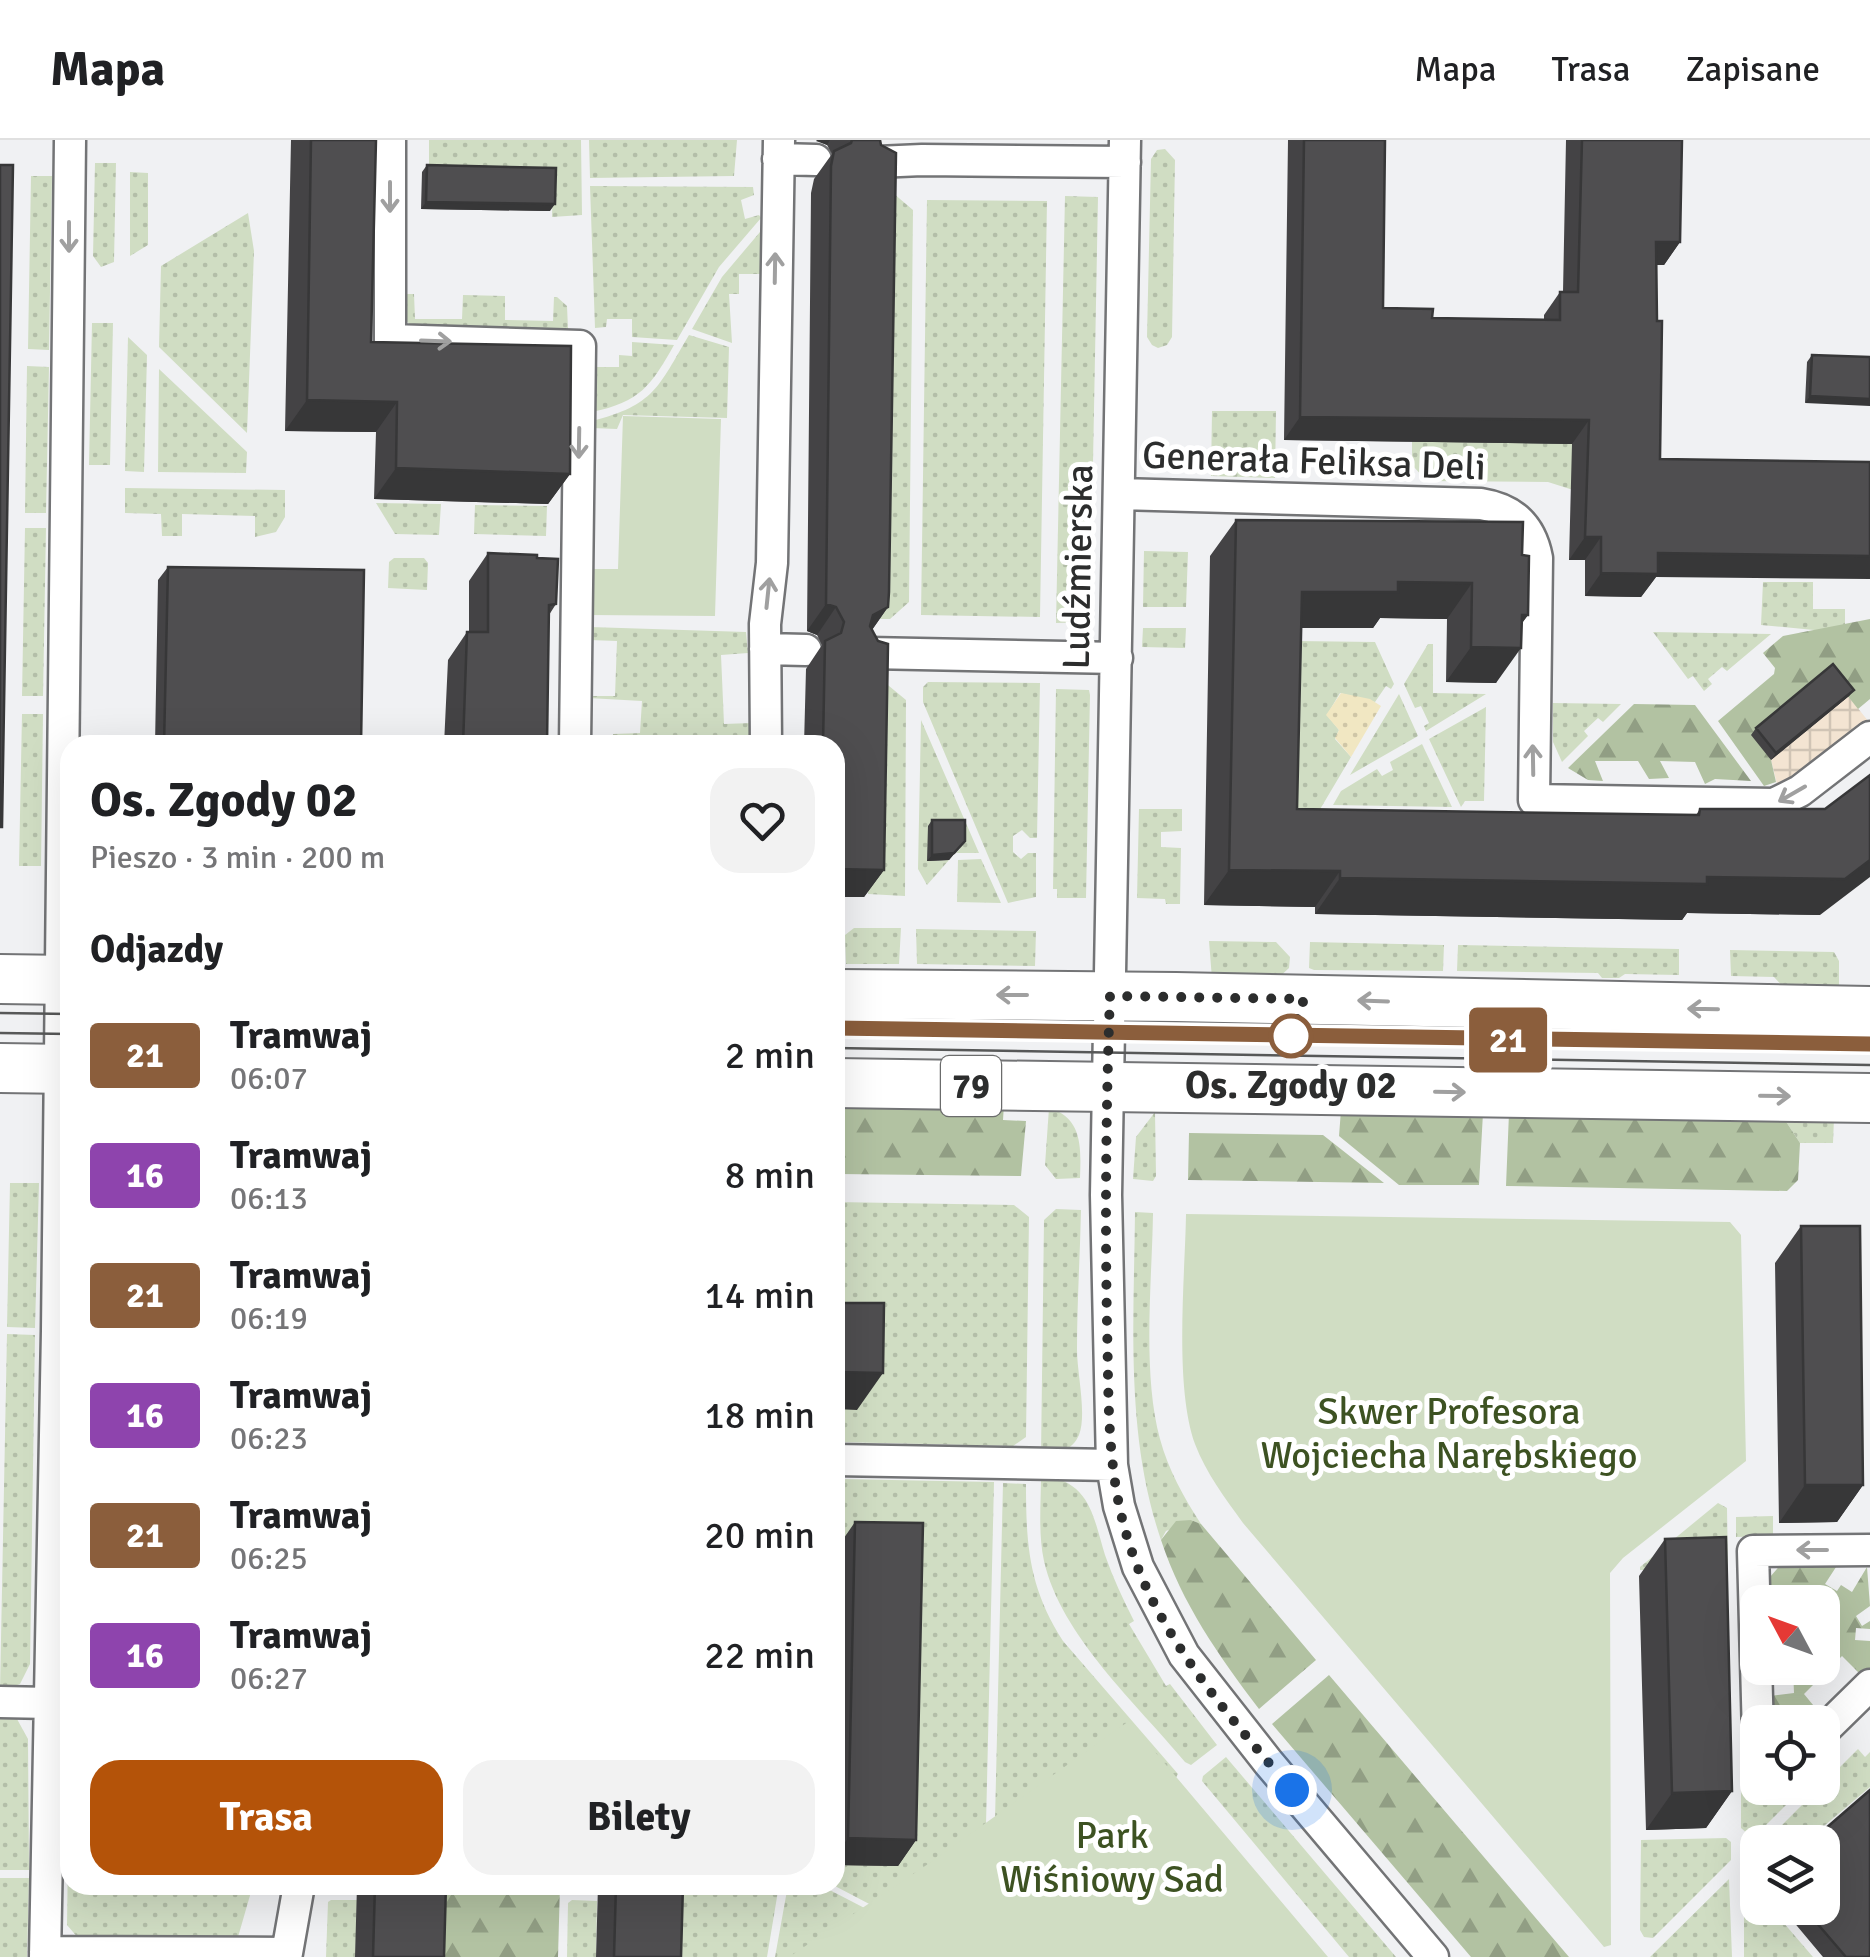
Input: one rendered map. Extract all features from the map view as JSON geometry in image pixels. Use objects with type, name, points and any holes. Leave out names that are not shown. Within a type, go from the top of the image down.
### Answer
[{"type":"main road","points":[[0,978],[60,980]]},
{"type":"main road","points":[[845,994],[1870,1011]]},
{"type":"main road","points":[[0,1068],[60,1068]]},
{"type":"main road","name":"79","points":[[845,1082],[1870,1098]]},
{"type":"street","points":[[65,735],[70,140]]},
{"type":"street","points":[[390,140],[390,340],[580,346],[575,735]]},
{"type":"street","points":[[766,735],[764,650],[772,563],[778,149],[816,160]]},
{"type":"street","points":[[877,162],[1125,151]]},
{"type":"street","name":"Ludźmierska","points":[[1125,151],[1106,1223],[1112,1465],[1129,1543],[1156,1606],[1184,1655],[1268,1762],[1434,1957]]},
{"type":"street","name":"Generała Feliksa Deli","points":[[1119,494],[1494,506],[1514,516],[1533,542],[1537,558],[1534,800],[1774,804],[1790,798],[1870,737]]},
{"type":"street","points":[[764,650],[806,650]]},
{"type":"street","points":[[868,653],[1117,658]]},
{"type":"street","points":[[845,1460],[1112,1465]]},
{"type":"street","points":[[60,1470],[45,1955],[287,1952],[297,1895]]},
{"type":"street","points":[[1757,1705],[1753,1551],[1870,1550]]},
{"type":"street","points":[[1840,1714],[1870,1685]]},
{"type":"street","points":[[0,1702],[50,1703]]},
{"type":"shaded area","points":[[1828,671],[1869,722],[1796,779],[1778,788],[1771,760],[1751,735]]},
{"type":"green space","points":[[429,140],[581,140],[582,215],[552,217],[553,173],[429,168]]},
{"type":"green space","points":[[589,140],[737,140],[734,176],[590,178]]},
{"type":"green space","points":[[1165,149],[1175,160],[1172,337],[1167,345],[1158,348],[1147,337],[1151,159],[1157,150]]},
{"type":"green space","points":[[95,163],[116,163],[114,262],[101,267],[93,256]]},
{"type":"green space","points":[[130,172],[148,173],[148,245],[130,256]]},
{"type":"green space","points":[[31,176],[52,176],[49,350],[28,349]]},
{"type":"green space","points":[[590,186],[753,187],[754,195],[741,200],[745,219],[759,215],[761,218],[719,267],[677,340],[632,337],[632,319],[607,319],[606,327],[595,328]]},
{"type":"green space","points":[[893,193],[913,210],[909,602],[890,619],[872,619]]},
{"type":"green space","points":[[1065,196],[1098,197],[1090,622],[1056,623]]},
{"type":"green space","points":[[927,200],[1047,201],[1040,617],[921,615]]},
{"type":"green space","points":[[248,213],[254,251],[247,433],[159,347],[161,266]]},
{"type":"green space","points":[[765,226],[768,274],[739,274],[739,294],[729,294],[732,343],[692,329],[722,277]]},
{"type":"green space","points":[[397,294],[414,294],[415,319],[462,319],[463,295],[505,296],[505,320],[553,321],[557,297],[567,306],[568,329],[413,328],[401,315]]},
{"type":"green space","points":[[92,323],[113,323],[110,465],[89,465]]},
{"type":"green space","points":[[689,335],[729,347],[727,418],[623,415],[617,429],[592,428],[592,421],[629,408],[652,392]]},
{"type":"green space","points":[[128,337],[147,355],[144,472],[125,471]]},
{"type":"green space","points":[[632,342],[674,345],[642,390],[622,403],[592,412],[593,367],[619,367],[619,355],[632,356]]},
{"type":"green space","points":[[27,366],[49,367],[46,513],[25,513]]},
{"type":"green space","points":[[159,369],[247,452],[246,473],[158,472]]},
{"type":"green space","points":[[1212,411],[1276,411],[1275,478],[1211,476]]},
{"type":"green space","points":[[623,416],[721,419],[715,616],[590,615],[590,569],[618,569]]},
{"type":"green space","points":[[1572,440],[1586,490],[1548,482],[1427,481],[1412,465],[1412,441]]},
{"type":"green space","points":[[125,488],[285,490],[285,517],[276,532],[255,537],[255,516],[182,514],[182,536],[162,536],[161,514],[125,513]]},
{"type":"green space","points":[[376,503],[441,504],[439,535],[395,534]]},
{"type":"green space","points":[[475,505],[547,506],[546,536],[474,534]]},
{"type":"green space","points":[[25,528],[46,528],[43,696],[22,696]]},
{"type":"green space","points":[[1144,551],[1188,552],[1186,607],[1143,607]]},
{"type":"green space","points":[[394,558],[424,558],[428,563],[427,590],[388,588],[389,562]]},
{"type":"green space","points":[[1763,582],[1813,582],[1813,609],[1845,609],[1845,633],[1761,625]]},
{"type":"green space","points":[[1870,619],[1870,699],[1858,709],[1828,671],[1771,760],[1776,782],[1764,786],[1718,721],[1774,674],[1775,668],[1763,653],[1783,636]]},
{"type":"green space","points":[[590,627],[746,632],[748,653],[721,655],[724,724],[751,723],[752,735],[613,735],[640,733],[642,701],[588,698],[615,696],[617,641],[589,640]]},
{"type":"green space","points":[[1143,628],[1186,628],[1185,648],[1142,647]]},
{"type":"green space","points":[[1653,632],[1771,634],[1727,671],[1722,667],[1708,679],[1712,684],[1704,691],[1693,676],[1688,679]]},
{"type":"green space","points":[[1295,641],[1375,642],[1394,684],[1391,689],[1386,686],[1375,702],[1340,693],[1327,715],[1339,730],[1335,739],[1351,757],[1306,833],[1292,833]]},
{"type":"green space","points":[[1428,644],[1433,644],[1433,693],[1486,694],[1426,731],[1424,726],[1429,723],[1421,706],[1415,708],[1404,684]]},
{"type":"green space","points":[[872,680],[883,681],[906,700],[905,896],[868,894]]},
{"type":"green space","points":[[928,682],[1040,683],[1037,838],[1030,838],[1022,830],[1013,836],[1013,852],[1021,859],[1036,853],[1036,897],[1008,903],[923,702],[923,687]]},
{"type":"green space","points":[[1056,689],[1089,690],[1090,695],[1086,898],[1057,898],[1057,889],[1053,889]]},
{"type":"green space","points":[[1399,694],[1418,736],[1350,775]]},
{"type":"green space","points":[[1553,703],[1621,704],[1603,722],[1598,718],[1584,731],[1588,736],[1562,762],[1553,742]]},
{"type":"green space","points":[[1634,704],[1695,705],[1751,781],[1715,779],[1705,784],[1695,762],[1660,761],[1669,778],[1649,779],[1638,761],[1595,761],[1603,781],[1588,780],[1568,768]]},
{"type":"green space","points":[[1486,707],[1484,801],[1465,801],[1461,807],[1429,739]]},
{"type":"green space","points":[[22,714],[43,714],[41,866],[19,866]]},
{"type":"green space","points":[[921,720],[979,853],[956,853],[960,849],[960,827],[927,861],[949,860],[927,885],[918,869]]},
{"type":"green space","points":[[1422,744],[1452,807],[1333,805],[1341,791],[1377,769],[1382,776],[1393,770],[1390,762]]},
{"type":"green space","points":[[1139,809],[1182,809],[1182,831],[1161,832],[1161,847],[1181,848],[1180,904],[1137,898]]},
{"type":"green space","points":[[981,859],[1001,903],[957,902],[958,860]]},
{"type":"green space","points":[[854,928],[901,928],[899,964],[846,964],[845,935]]},
{"type":"green space","points":[[916,929],[1036,931],[1035,966],[917,964]]},
{"type":"green space","points":[[1209,941],[1276,942],[1290,957],[1289,968],[1275,981],[1212,979]]},
{"type":"green space","points":[[1310,942],[1444,945],[1443,971],[1314,970],[1309,968]]},
{"type":"green space","points":[[1458,945],[1679,949],[1679,975],[1625,974],[1602,978],[1598,973],[1457,971]]},
{"type":"green space","points":[[1730,950],[1834,952],[1839,961],[1839,991],[1786,990],[1774,977],[1731,976]]},
{"type":"green space","points":[[857,1101],[1004,1104],[1003,1120],[1026,1121],[1021,1176],[845,1174],[845,1109]]},
{"type":"green space","points":[[1049,1108],[1068,1119],[1078,1135],[1080,1178],[1056,1179],[1045,1165]]},
{"type":"green space","points":[[1341,1110],[1483,1113],[1479,1185],[1399,1185],[1339,1136]]},
{"type":"green space","points":[[1155,1112],[1156,1176],[1153,1181],[1133,1179],[1136,1137]]},
{"type":"green space","points":[[1509,1113],[1783,1117],[1800,1143],[1798,1180],[1787,1191],[1506,1186]]},
{"type":"green space","points":[[1783,1117],[1834,1118],[1833,1143],[1800,1143]]},
{"type":"green space","points":[[1189,1133],[1323,1135],[1384,1183],[1188,1180]]},
{"type":"green space","points":[[10,1183],[39,1183],[35,1328],[7,1327]]},
{"type":"green space","points":[[845,1202],[1014,1205],[1029,1217],[1026,1437],[1013,1446],[845,1442]]},
{"type":"green space","points":[[1056,1209],[1081,1210],[1077,1350],[1082,1416],[1079,1435],[1072,1445],[1041,1455],[1044,1220]]},
{"type":"green space","points":[[1135,1212],[1153,1213],[1149,1327],[1154,1413],[1167,1461],[1201,1524],[1191,1520],[1166,1531],[1161,1540],[1142,1460],[1137,1419],[1133,1336]]},
{"type":"green space","name":"Skwer Profesora Wojciecha Narębskiego","points":[[1186,1214],[1730,1222],[1741,1235],[1746,1461],[1623,1558],[1610,1573],[1611,1945],[1604,1947],[1243,1523],[1210,1475],[1195,1444],[1185,1392],[1182,1331]]},
{"type":"green space","points":[[7,1334],[35,1335],[30,1664],[20,1684],[0,1691]]},
{"type":"green space","points":[[1041,1476],[1070,1485],[1087,1502],[1111,1572],[1134,1621],[1129,1624],[1166,1686],[1170,1684],[1217,1745],[1191,1765],[1103,1668],[1066,1616],[1044,1561]]},
{"type":"green space","points":[[845,1479],[994,1482],[984,1911],[940,1941],[845,1891],[845,1865],[898,1865],[845,1590]]},
{"type":"green space","points":[[1003,1483],[1026,1484],[1027,1527],[1036,1584],[1063,1641],[1178,1774],[1173,1783],[993,1904]]},
{"type":"green space","points":[[1718,1503],[1727,1508],[1728,1570],[1640,1570],[1640,1567]]},
{"type":"green space","points":[[1773,1516],[1773,1536],[1736,1537],[1736,1517]]},
{"type":"green space","points":[[1176,1521],[1201,1524],[1316,1660],[1259,1709],[1191,1608],[1161,1540]]},
{"type":"green space","points":[[1784,1561],[1838,1564],[1827,1585],[1769,1585],[1770,1577]]},
{"type":"green space","points":[[1867,1567],[1870,1606],[1856,1616],[1862,1626],[1870,1621],[1870,1629],[1856,1628],[1855,1640],[1870,1641],[1870,1669],[1867,1673],[1858,1672],[1842,1656],[1840,1586],[1852,1592]]},
{"type":"green space","points":[[1329,1675],[1569,1957],[1471,1957],[1272,1724]]},
{"type":"green space","points":[[1794,1685],[1813,1685],[1804,1694],[1813,1705],[1771,1705],[1769,1696],[1794,1693]]},
{"type":"green space","points":[[0,1714],[17,1719],[28,1739],[29,1870],[0,1870]]},
{"type":"green space","name":"Park Wiśniowy Sad","points":[[1129,1721],[1328,1957],[789,1957],[928,1864]]},
{"type":"green space","points":[[1858,1749],[1865,1757],[1870,1752],[1870,1787],[1825,1825],[1782,1825],[1802,1805],[1840,1805],[1840,1767]]},
{"type":"green space","points":[[1226,1757],[1396,1957],[1349,1957],[1202,1781]]},
{"type":"green space","points":[[1741,1805],[1786,1805],[1766,1825],[1741,1825]]},
{"type":"green space","points":[[1726,1838],[1731,1842],[1731,1860],[1653,1938],[1644,1937],[1640,1930],[1641,1840]]},
{"type":"green space","points":[[0,1878],[29,1878],[27,1957],[0,1957]]},
{"type":"green space","points":[[1728,1880],[1732,1957],[1650,1957]]},
{"type":"green space","points":[[67,1895],[250,1895],[236,1944],[79,1939],[67,1925]]},
{"type":"green space","points":[[428,1895],[560,1895],[558,1957],[427,1957]]},
{"type":"green space","points":[[665,1895],[777,1895],[767,1957],[663,1957]]},
{"type":"green space","points":[[786,1895],[839,1895],[934,1944],[915,1957],[775,1957]]},
{"type":"green space","points":[[331,1900],[357,1900],[356,1957],[326,1957]]},
{"type":"green space","points":[[597,1901],[596,1957],[567,1957],[568,1903]]},
{"type":"green space","points":[[1744,1925],[1786,1925],[1813,1957],[1744,1957]]},
{"type":"sand","points":[[1341,693],[1370,699],[1381,706],[1351,757],[1335,738],[1339,730],[1326,715]]},
{"type":"building","points":[[311,140],[376,140],[371,342],[571,346],[570,474],[396,468],[397,402],[307,400]]},
{"type":"building","points":[[880,140],[881,145],[896,153],[889,592],[888,607],[873,615],[870,626],[878,641],[888,644],[884,870],[845,869],[845,735],[823,735],[825,641],[841,633],[844,622],[836,607],[826,604],[831,166],[834,151],[851,143]]},
{"type":"building","points":[[1304,140],[1385,140],[1383,308],[1433,309],[1432,318],[1560,320],[1560,292],[1578,292],[1582,140],[1682,140],[1680,242],[1656,242],[1657,321],[1662,321],[1660,459],[1870,462],[1870,556],[1658,553],[1658,574],[1601,573],[1601,537],[1585,537],[1589,420],[1300,417]]},
{"type":"building","points":[[0,165],[13,165],[2,827],[0,827]]},
{"type":"building","points":[[427,165],[556,168],[555,204],[426,202]]},
{"type":"building","points":[[1812,355],[1870,357],[1870,399],[1810,396]]},
{"type":"building","points":[[1236,520],[1523,522],[1522,555],[1529,556],[1528,615],[1522,615],[1521,648],[1471,647],[1472,583],[1398,582],[1398,592],[1302,592],[1297,809],[1699,815],[1700,809],[1825,809],[1870,775],[1870,860],[1845,879],[1707,877],[1707,884],[1340,878],[1340,871],[1229,870]]},
{"type":"building","points":[[488,553],[558,559],[556,604],[549,605],[547,735],[463,735],[467,632],[488,632]]},
{"type":"building","points":[[168,567],[364,570],[361,735],[164,735]]},
{"type":"building","points":[[1833,664],[1854,690],[1776,753],[1756,728]]},
{"type":"building","points":[[932,820],[965,820],[965,841],[954,853],[932,855]]},
{"type":"building","points":[[1801,1226],[1860,1226],[1863,1485],[1805,1485]]},
{"type":"building","points":[[845,1303],[884,1303],[883,1373],[845,1372]]},
{"type":"building","points":[[855,1522],[923,1523],[916,1840],[848,1838]]},
{"type":"building","points":[[1726,1537],[1732,1791],[1672,1793],[1665,1539]]},
{"type":"building","points":[[1870,1790],[1870,1957],[1846,1957],[1819,1925],[1840,1925],[1840,1825],[1830,1825]]},
{"type":"building","points":[[375,1895],[446,1895],[444,1957],[373,1957]]},
{"type":"building","points":[[616,1895],[683,1895],[681,1957],[614,1957]]},
{"type":"tram line","points":[[0,1013],[60,1014]]},
{"type":"tram line","points":[[845,1028],[1870,1044]]},
{"type":"tram line","name":"21","points":[[845,1028],[1870,1044]]},
{"type":"tram line","points":[[0,1033],[60,1034]]},
{"type":"tram line","points":[[845,1048],[1870,1065]]},
{"type":"place","name":"Os. Zgody 02","points":[[1291,1036]]},
{"type":"route","points":[[1291,1036],[1304,999],[1110,996],[1106,1223],[1109,1428],[1119,1506],[1150,1594],[1184,1655],[1292,1790]]}]
